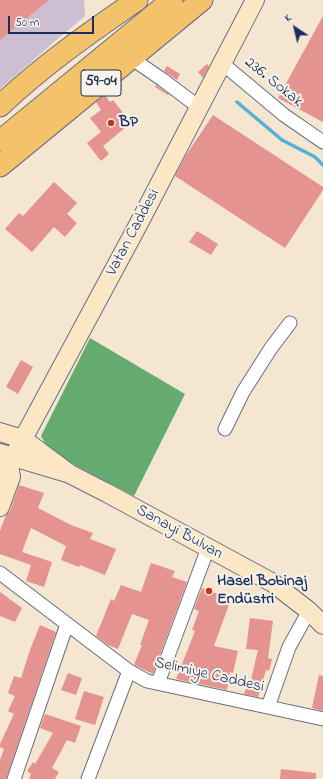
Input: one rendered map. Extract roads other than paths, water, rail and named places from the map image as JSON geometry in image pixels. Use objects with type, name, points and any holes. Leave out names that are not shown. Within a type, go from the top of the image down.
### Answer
[{"type":"main road","points":[[0,106],[27,81],[90,31],[137,0]]},
{"type":"main road","name":"59-04","points":[[0,166],[55,109],[172,0]]},
{"type":"main road","name":"59-04","points":[[0,141],[55,109],[131,58],[202,0]]},
{"type":"main road","name":"Vatan Caddesi","points":[[0,507],[11,477],[6,461],[23,439],[200,108],[255,0]]},
{"type":"main road","points":[[0,133],[55,109]]},
{"type":"main road","points":[[0,175],[55,109]]},
{"type":"main road","points":[[0,432],[23,439],[70,474]]},
{"type":"main road","points":[[6,461],[70,474]]},
{"type":"main road","name":"Sanayi Bulvarı","points":[[70,474],[274,583],[309,611],[323,625]]},
{"type":"street","points":[[131,58],[200,108]]},
{"type":"street","name":"236. Sokak","points":[[223,64],[284,115],[323,142]]},
{"type":"street","points":[[225,429],[243,392],[271,348],[290,323]]},
{"type":"street","points":[[158,683],[208,548]]},
{"type":"street","name":"Selimiye Caddesi","points":[[0,573],[129,671],[148,681],[323,719]]},
{"type":"street","points":[[268,707],[289,647],[309,611]]},
{"type":"street","points":[[14,779],[67,624]]},
{"type":"street","points":[[88,779],[129,671]]},
{"type":"waterway","points":[[237,102],[282,140],[315,157],[323,165]]},
{"type":"place","name":"BP","points":[[111,123]]},
{"type":"place","name":"Hasel Bobinaj Endüstri","points":[[209,591]]}]
